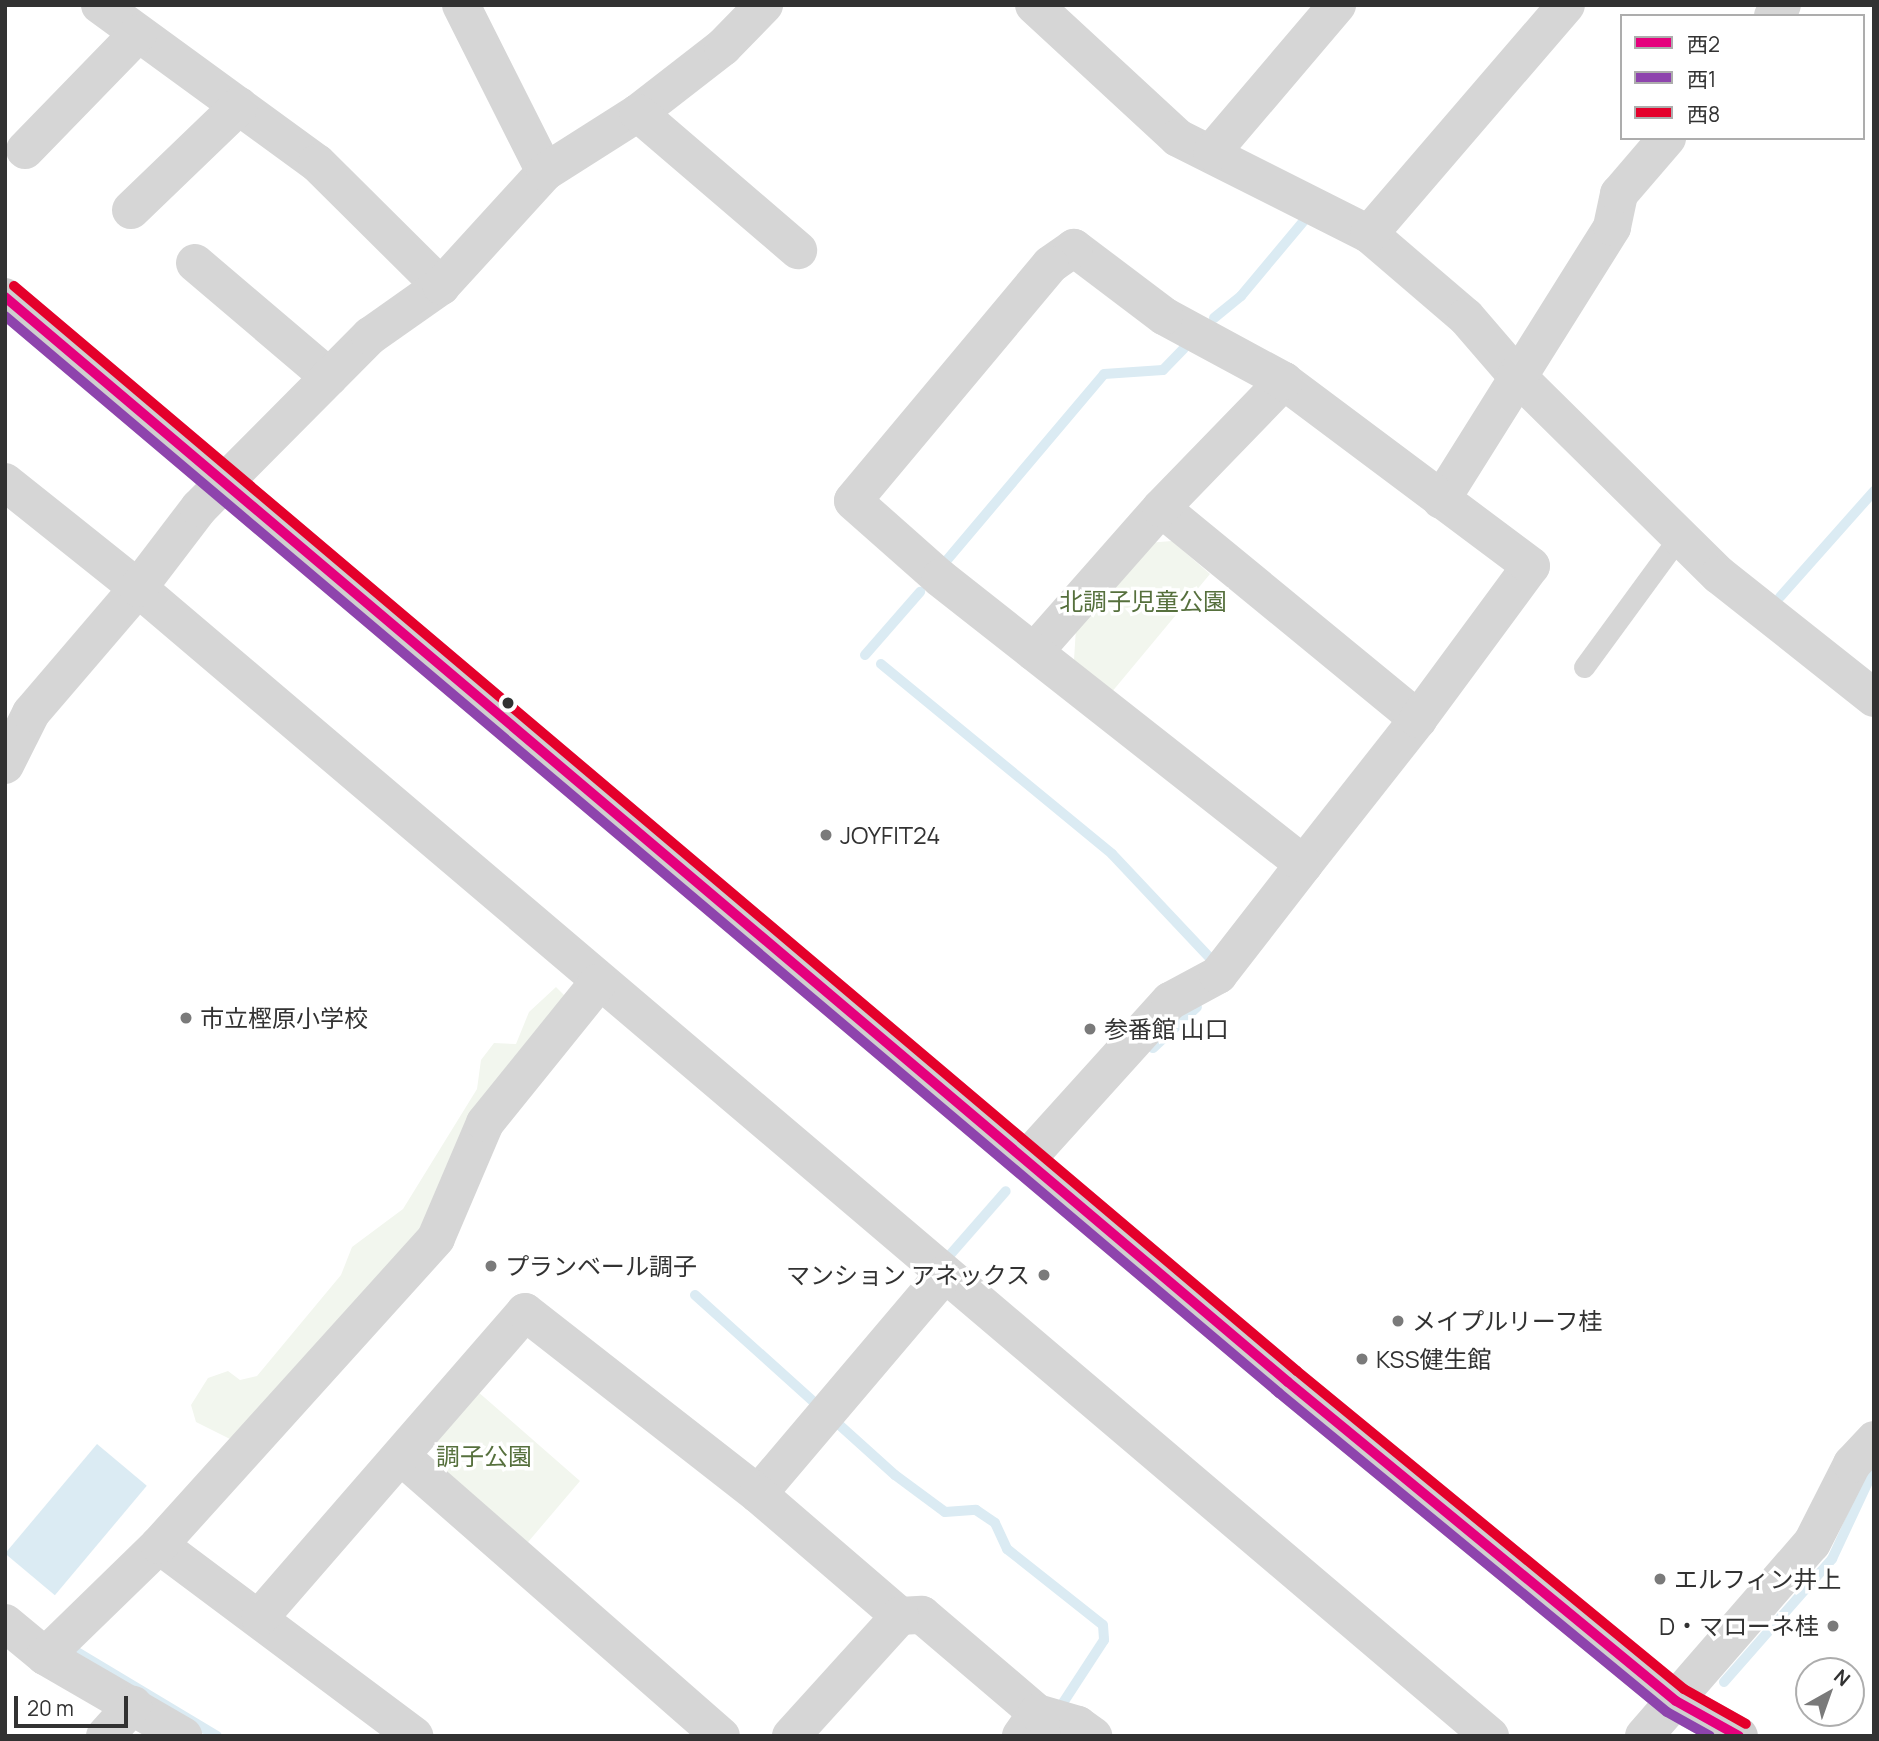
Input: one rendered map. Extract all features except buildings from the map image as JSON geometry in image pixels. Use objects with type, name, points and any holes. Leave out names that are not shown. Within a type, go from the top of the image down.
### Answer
[{"type":"street","points":[[100,5],[317,163],[441,286]]},
{"type":"street","points":[[461,5],[545,172]]},
{"type":"street","points":[[5,765],[31,713],[138,588],[223,482],[370,336],[441,286],[545,172],[638,113],[723,47],[764,5]]},
{"type":"street","points":[[1034,5],[1178,138],[1212,152],[1370,234],[1466,317],[1516,375],[1719,575],[1874,698]]},
{"type":"street","points":[[1212,152],[1337,5]]},
{"type":"street","points":[[1370,234],[1566,5]]},
{"type":"street","points":[[25,150],[138,34]]},
{"type":"street","points":[[131,210],[239,106]]},
{"type":"street","points":[[638,113],[798,250]]},
{"type":"street","points":[[1441,500],[1503,405],[1516,375],[1612,227],[1619,194],[1665,140]]},
{"type":"street","points":[[1027,1159],[1170,1001],[1218,975],[1418,719],[1531,566],[1284,381],[1164,316],[1074,248],[1050,265],[853,501],[1034,652],[1304,864]]},
{"type":"street","points":[[195,263],[329,377]]},
{"type":"street","points":[[5,297],[1288,1382],[1676,1700],[1739,1736]]},
{"type":"street","points":[[1034,652],[1161,509],[1284,381]]},
{"type":"street","points":[[6,485],[138,588],[598,983],[1490,1736]]},
{"type":"street","points":[[1161,509],[1418,719]]},
{"type":"street","points":[[44,1656],[159,1545],[436,1238],[485,1123],[598,983]]},
{"type":"street","points":[[758,1494],[944,1275]]},
{"type":"street","points":[[260,1617],[402,1457],[525,1312],[758,1494],[900,1616],[922,1615],[1029,1724],[1079,1725],[1093,1736]]},
{"type":"street","points":[[1644,1736],[1812,1544],[1852,1464],[1874,1440]]},
{"type":"street","points":[[402,1457],[721,1736]]},
{"type":"street","points":[[159,1545],[260,1617],[414,1736]]},
{"type":"street","points":[[792,1736],[900,1616]]},
{"type":"street","points":[[5,1623],[44,1656],[183,1736]]},
{"type":"street","points":[[1676,1700],[1704,1736]]},
{"type":"street","points":[[106,1736],[133,1705]]},
{"type":"lane","points":[[1584,667],[1680,536]]},
{"type":"green space","name":"北調子児童公園","points":[[1172,541],[1210,574],[1111,693],[1074,660],[1076,628],[1147,543]]},
{"type":"green space","points":[[556,987],[568,999],[429,1231],[234,1441],[196,1422],[191,1405],[208,1378],[228,1371],[240,1380],[257,1376],[341,1275],[352,1247],[403,1209],[477,1089],[481,1060],[494,1043],[516,1044],[529,1012]]},
{"type":"green space","name":"調子公園","points":[[477,1391],[580,1481],[523,1548],[437,1474],[434,1440]]},
{"type":"shaded area","points":[[97,1444],[147,1486],[55,1595],[5,1554]]},
{"type":"waterway","points":[[1214,318],[1241,296],[1307,217]]},
{"type":"waterway","points":[[947,560],[1104,374],[1163,370],[1184,348]]},
{"type":"waterway","points":[[1780,597],[1874,491]]},
{"type":"waterway","points":[[865,655],[920,592]]},
{"type":"waterway","points":[[881,664],[1112,854],[1213,961]]},
{"type":"waterway","points":[[1153,1048],[1197,1007]]},
{"type":"waterway","points":[[949,1256],[1006,1191]]},
{"type":"waterway","points":[[695,1295],[895,1475],[945,1512],[976,1510],[995,1523],[1007,1549],[1103,1625],[1104,1640],[1057,1712]]},
{"type":"waterway","points":[[1724,1682],[1832,1559],[1874,1469]]},
{"type":"waterway","points":[[67,1646],[217,1736]]},
{"type":"transit line","name":"西8","points":[[14,286],[1297,1371],[1684,1689],[1746,1724]]},
{"type":"transit line","name":"西2","points":[[5,297],[1288,1382],[1676,1701],[1739,1736]]},
{"type":"transit line","name":"西1","points":[[5,316],[1279,1393],[1667,1712],[1710,1736]]},
{"type":"place","name":"JOYFIT24","points":[[826,835]]},
{"type":"place","name":"市立樫原小学校","points":[[186,1018]]},
{"type":"place","name":"参番館 山口","points":[[1090,1029]]},
{"type":"place","name":"プランベール調子","points":[[491,1266]]},
{"type":"place","name":"マンション アネックス","points":[[1044,1275]]},
{"type":"place","name":"メイプルリーフ桂","points":[[1398,1321]]},
{"type":"place","name":"KSS健生館","points":[[1362,1359]]},
{"type":"place","name":"エルフィン井上","points":[[1660,1579]]},
{"type":"place","name":"D・マローネ桂","points":[[1833,1626]]}]
